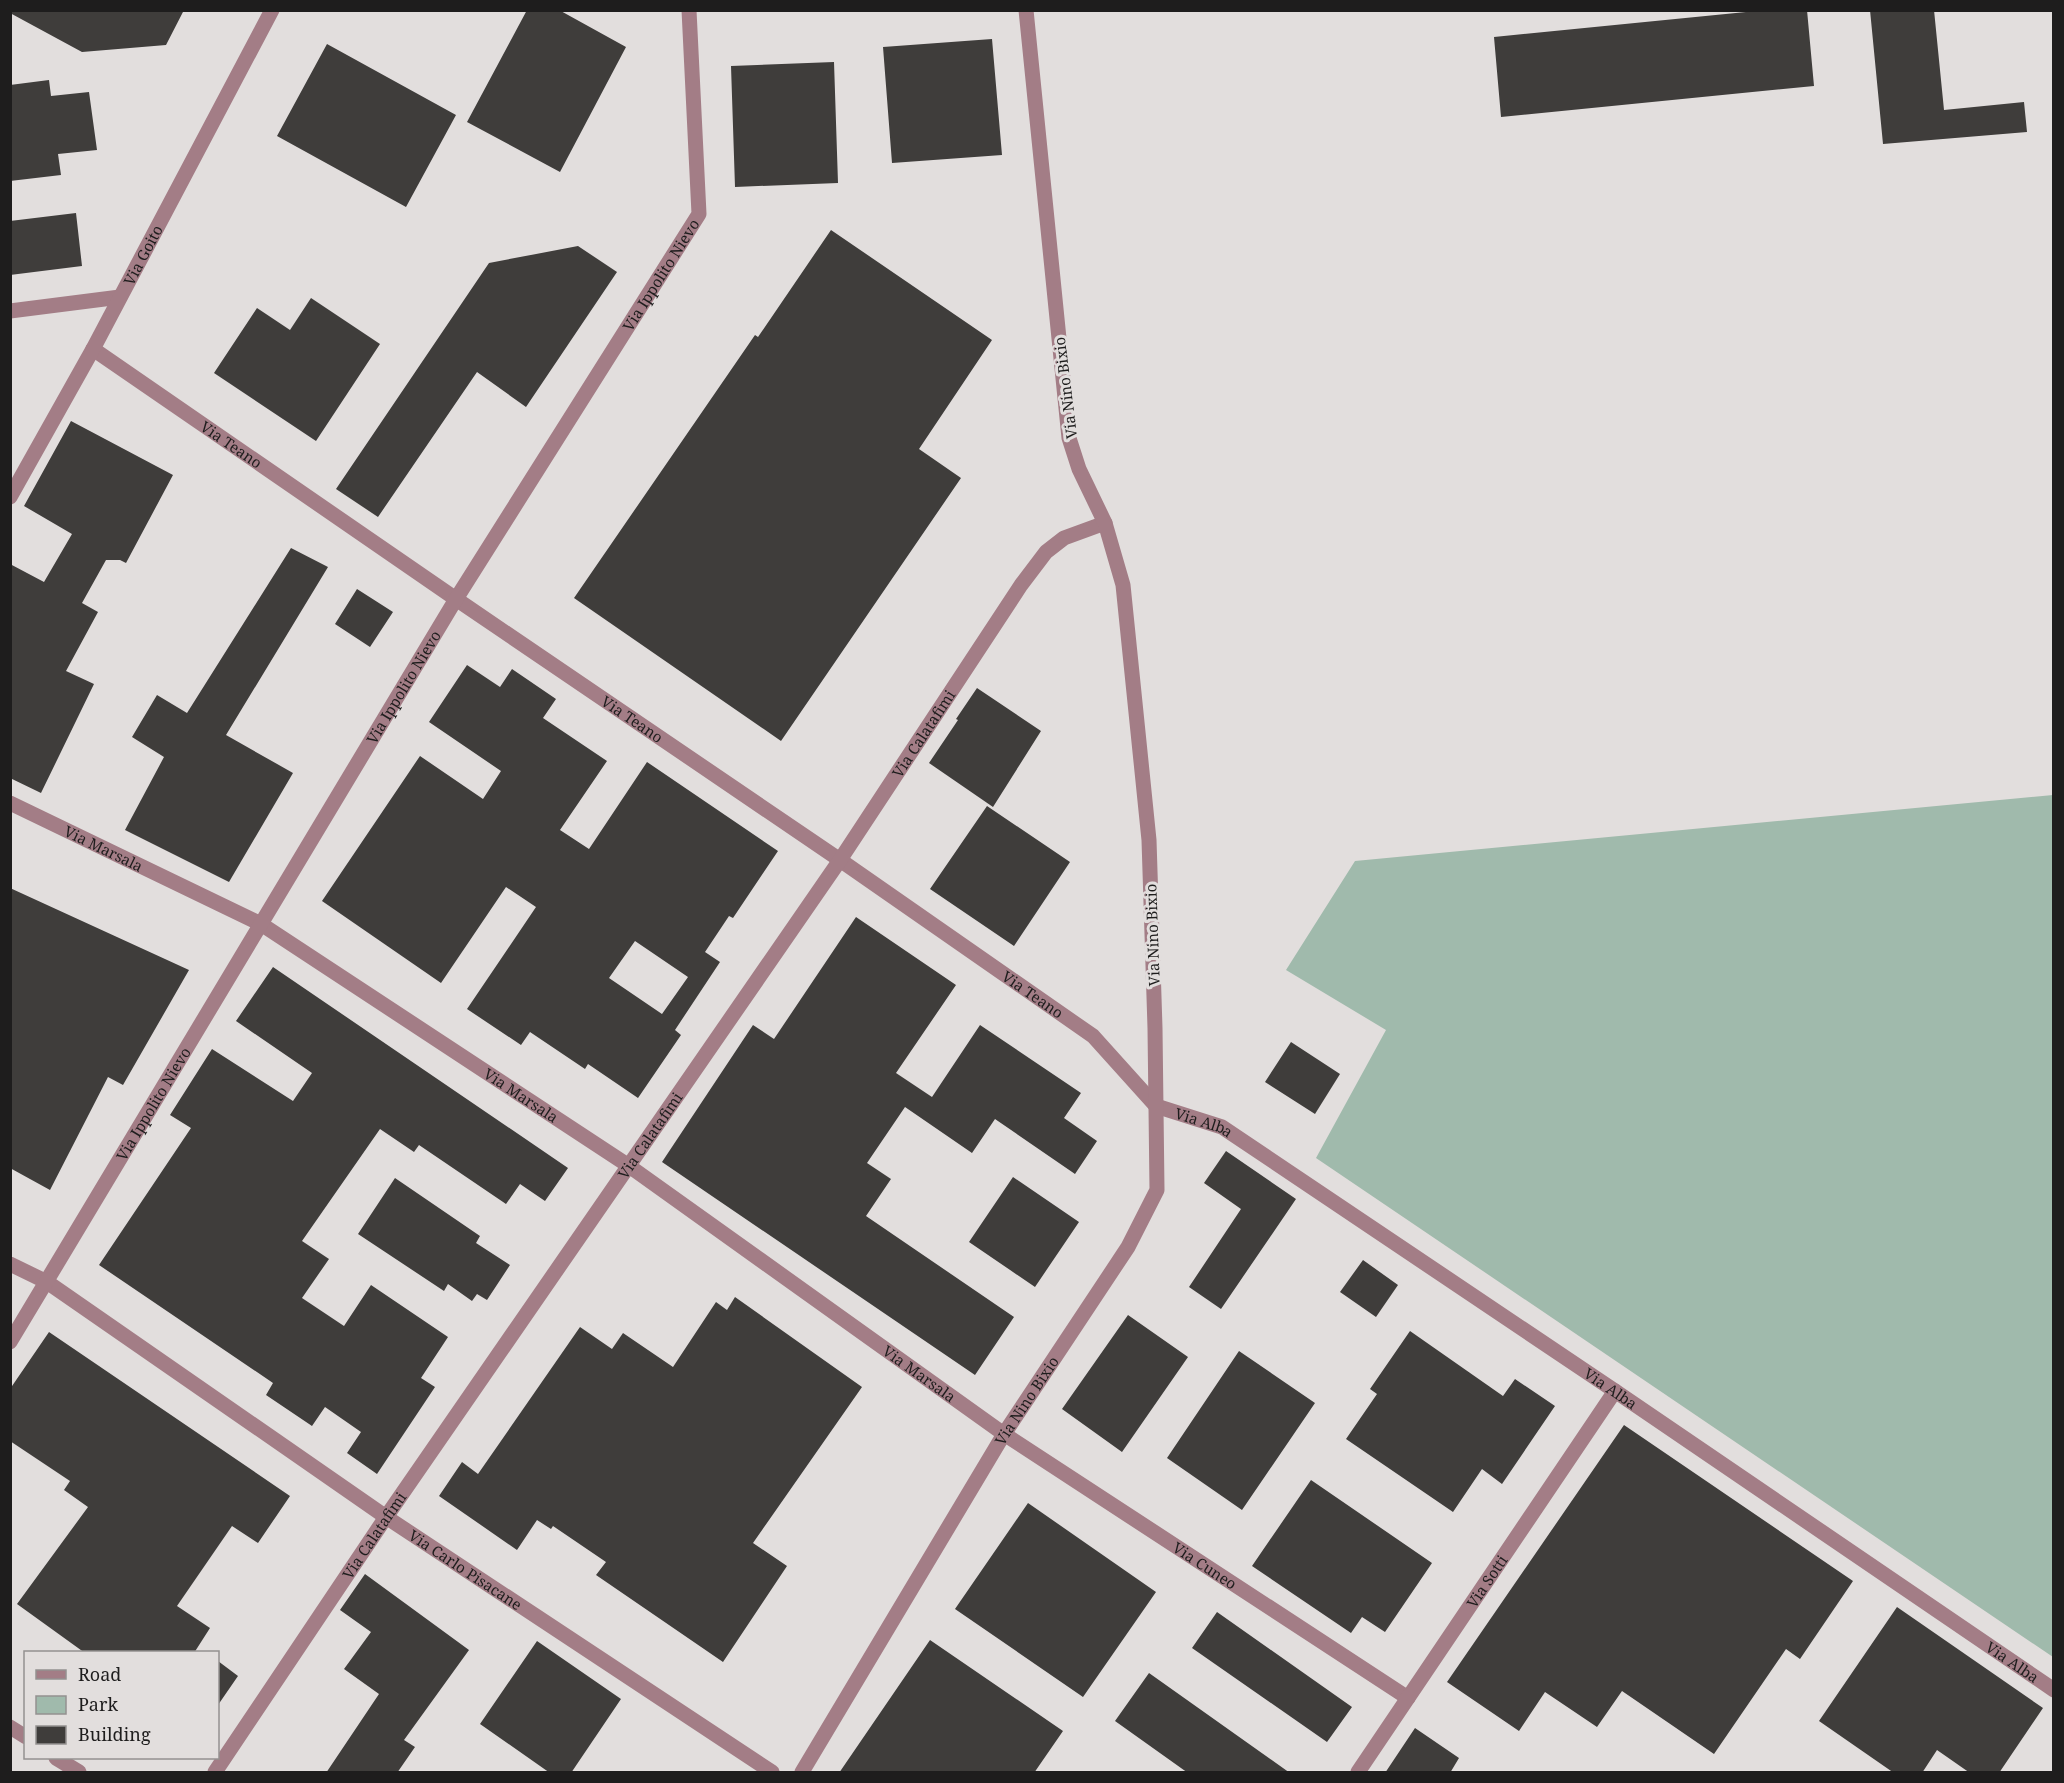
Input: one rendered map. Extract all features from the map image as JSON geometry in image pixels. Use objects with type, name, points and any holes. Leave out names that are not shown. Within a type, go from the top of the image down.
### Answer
[{"type":"street","name":"Via Goito","points":[[10,497],[93,349],[272,10]]},
{"type":"street","name":"Via Ippolito Nievo","points":[[10,1342],[456,599],[699,214],[689,10]]},
{"type":"street","name":"Via Nino Bixio","points":[[802,1773],[1004,1434],[1128,1247],[1157,1190],[1149,840],[1123,585],[1105,524],[1079,469],[1069,438],[1026,10]]},
{"type":"street","points":[[10,311],[120,297]]},
{"type":"street","name":"Via Teano","points":[[93,349],[840,860],[1093,1036],[1156,1106]]},
{"type":"street","name":"Via Calatafimi","points":[[215,1773],[386,1517],[840,860],[1020,585],[1046,552],[1064,538],[1105,524]]},
{"type":"street","name":"Via Marsala","points":[[10,803],[261,924],[629,1166],[1004,1434]]},
{"type":"street","name":"Via Alba","points":[[1156,1106],[1222,1127],[1616,1391],[2054,1690]]},
{"type":"street","name":"Via Carlo Pisacane","points":[[10,1264],[47,1282],[386,1517],[772,1773]]},
{"type":"street","name":"Via Sotti","points":[[1358,1773],[1616,1391]]},
{"type":"street","name":"Via Cuneo","points":[[1004,1434],[1408,1698]]},
{"type":"street","points":[[10,1727],[24,1736]]},
{"type":"street","points":[[58,1759],[79,1773]]},
{"type":"green space","points":[[2054,795],[2053,1657],[1316,1158],[1386,1030],[1286,970],[1355,861]]},
{"type":"building","points":[[10,10],[184,10],[166,45],[82,52],[10,13]]},
{"type":"building","points":[[527,10],[559,10],[626,47],[560,172],[467,122]]},
{"type":"building","points":[[1766,10],[1807,10],[1814,86],[1501,117],[1494,37]]},
{"type":"building","points":[[1870,10],[1934,10],[1944,110],[2024,102],[2027,132],[1883,144]]},
{"type":"building","points":[[992,39],[1002,155],[892,163],[883,47]]},
{"type":"building","points":[[327,44],[456,115],[406,207],[277,136]]},
{"type":"building","points":[[834,62],[838,183],[735,187],[731,66]]},
{"type":"building","points":[[49,80],[51,96],[89,92],[97,150],[58,154],[61,175],[10,181],[10,85]]},
{"type":"building","points":[[76,213],[82,266],[10,275],[10,221]]},
{"type":"building","points":[[831,230],[992,340],[919,449],[961,478],[781,741],[574,598],[755,335],[758,337]]},
{"type":"building","points":[[578,246],[617,272],[526,407],[477,372],[378,517],[336,489],[489,263]]},
{"type":"building","points":[[311,298],[380,344],[316,441],[214,373],[257,308],[290,330]]},
{"type":"building","points":[[71,421],[173,475],[126,563],[120,560],[106,560],[82,603],[98,612],[66,671],[94,684],[41,793],[10,778],[10,564],[44,582],[72,534],[24,506]]},
{"type":"building","points":[[291,548],[328,567],[226,735],[293,773],[229,882],[125,830],[164,757],[132,737],[157,695],[187,713]]},
{"type":"building","points":[[357,589],[393,612],[370,647],[335,624]]},
{"type":"building","points":[[467,665],[500,687],[512,669],[556,699],[543,718],[607,761],[560,830],[589,849],[647,762],[778,851],[733,918],[729,916],[705,952],[720,962],[675,1030],[681,1035],[638,1098],[588,1064],[585,1069],[530,1032],[521,1045],[467,1009],[536,907],[506,887],[441,983],[322,901],[420,756],[483,799],[501,771],[429,722]],"holes":[[[635,941],[688,977],[662,1014],[609,978]]]},
{"type":"building","points":[[977,688],[1041,731],[993,807],[929,763]]},
{"type":"building","points":[[987,806],[1070,862],[1014,946],[930,889]]},
{"type":"building","points":[[10,888],[189,970],[123,1085],[108,1077],[50,1190],[10,1168]]},
{"type":"building","points":[[856,917],[956,985],[896,1073],[932,1097],[980,1025],[1081,1093],[1064,1118],[1097,1141],[1075,1174],[995,1119],[972,1153],[905,1107],[867,1163],[891,1179],[866,1216],[1014,1317],[975,1375],[662,1162],[753,1025],[774,1039]]},
{"type":"building","points":[[273,967],[568,1168],[545,1201],[520,1184],[506,1204],[419,1145],[414,1152],[380,1129],[302,1241],[329,1259],[302,1298],[344,1326],[371,1285],[448,1337],[421,1378],[435,1387],[377,1474],[347,1453],[361,1432],[325,1407],[312,1426],[266,1395],[273,1383],[99,1265],[191,1128],[170,1115],[212,1049],[293,1101],[312,1073],[236,1021]]},
{"type":"building","points":[[1291,1042],[1340,1074],[1315,1114],[1265,1082]]},
{"type":"building","points":[[1226,1151],[1296,1199],[1221,1309],[1189,1287],[1241,1209],[1204,1183]]},
{"type":"building","points":[[1013,1177],[1079,1222],[1035,1287],[969,1242]]},
{"type":"building","points":[[395,1178],[480,1236],[476,1243],[510,1265],[487,1300],[477,1294],[472,1301],[448,1284],[444,1291],[358,1234]]},
{"type":"building","points":[[1363,1260],[1398,1285],[1376,1317],[1340,1292]]},
{"type":"building","points":[[735,1297],[862,1387],[753,1543],[787,1566],[723,1662],[596,1575],[606,1562],[553,1526],[551,1529],[537,1520],[517,1550],[439,1496],[462,1462],[478,1474],[580,1327],[612,1349],[623,1333],[673,1367],[716,1302],[727,1310]]},
{"type":"building","points":[[1128,1315],[1188,1357],[1122,1452],[1062,1409]]},
{"type":"building","points":[[1410,1331],[1503,1396],[1515,1379],[1555,1406],[1502,1484],[1482,1469],[1453,1512],[1346,1439],[1377,1394],[1370,1389]]},
{"type":"building","points":[[49,1332],[290,1496],[258,1543],[232,1526],[177,1606],[210,1628],[195,1651],[82,1651],[17,1604],[88,1507],[64,1490],[70,1481],[10,1441],[10,1389]]},
{"type":"building","points":[[1239,1351],[1315,1403],[1242,1510],[1167,1458]]},
{"type":"building","points":[[1624,1425],[1853,1581],[1800,1659],[1786,1649],[1714,1754],[1622,1691],[1597,1727],[1545,1692],[1519,1731],[1447,1682]]},
{"type":"building","points":[[1311,1480],[1432,1563],[1385,1632],[1362,1617],[1351,1633],[1252,1566]]},
{"type":"building","points":[[1028,1503],[1156,1592],[1083,1697],[955,1609]]},
{"type":"building","points":[[365,1574],[469,1650],[404,1740],[415,1747],[397,1773],[326,1773],[379,1694],[344,1669],[371,1632],[340,1610]]},
{"type":"building","points":[[1897,1607],[2043,1708],[1999,1773],[1970,1773],[1937,1750],[1922,1773],[1894,1773],[1819,1721]]},
{"type":"building","points":[[1217,1612],[1352,1707],[1327,1742],[1192,1648]]},
{"type":"building","points":[[930,1640],[1063,1731],[1034,1773],[839,1773]]},
{"type":"building","points":[[537,1641],[621,1699],[571,1773],[550,1773],[480,1724]]},
{"type":"building","points":[[219,1662],[238,1676],[219,1704]]},
{"type":"building","points":[[1149,1673],[1290,1773],[1188,1773],[1115,1721]]},
{"type":"building","points":[[1415,1728],[1459,1758],[1450,1773],[1385,1773]]}]
